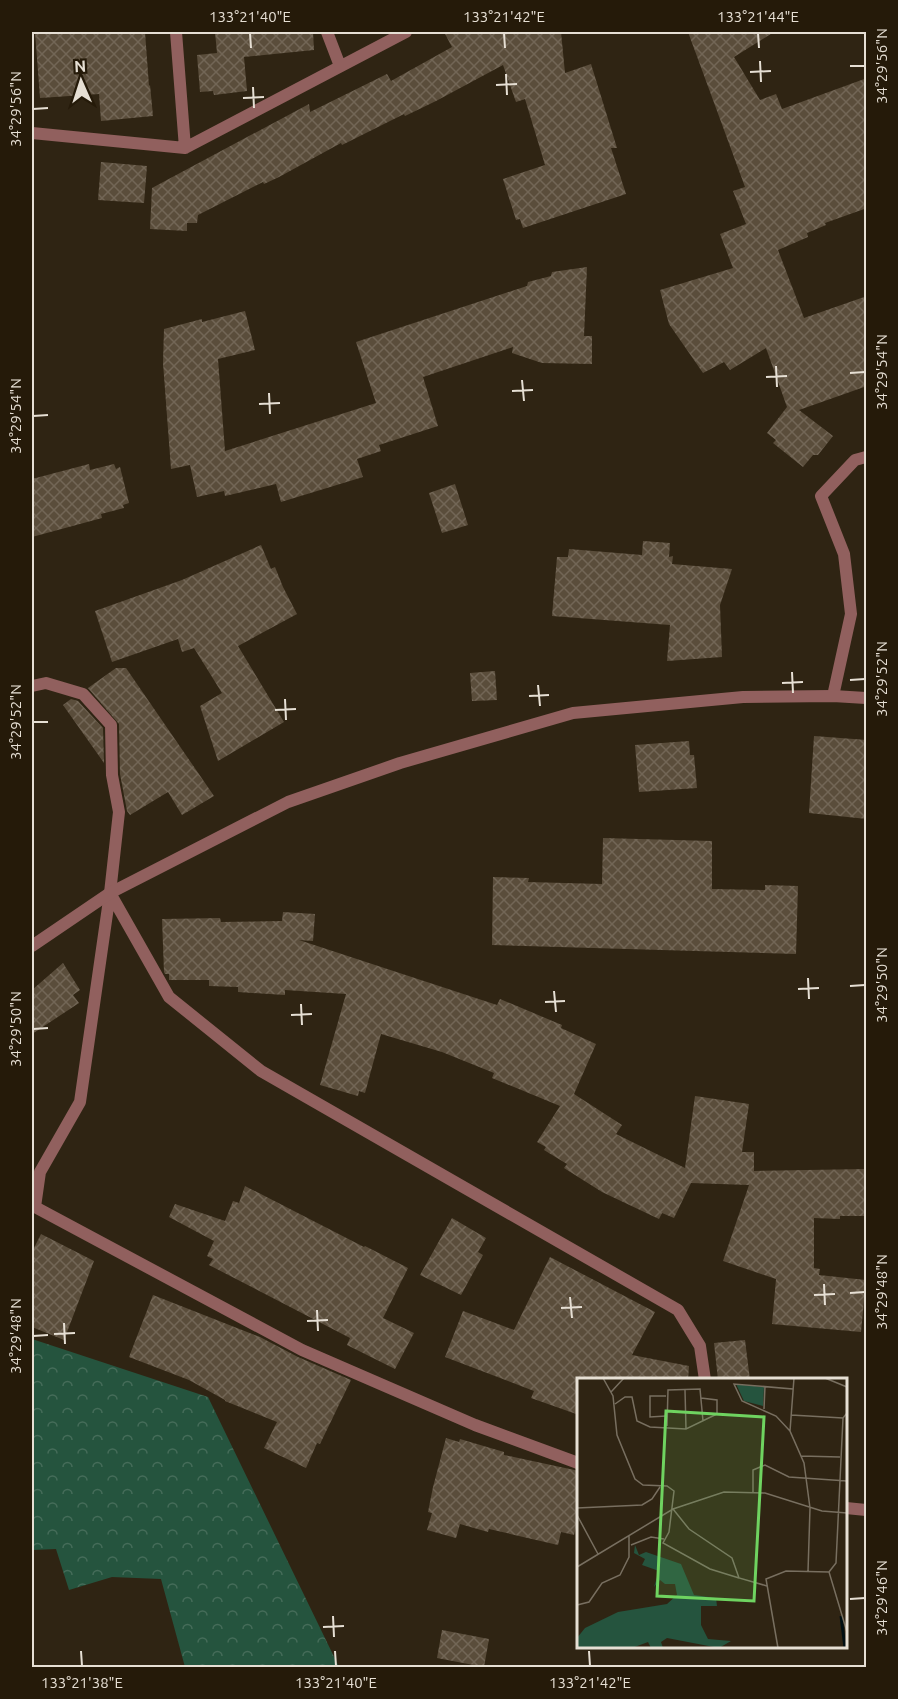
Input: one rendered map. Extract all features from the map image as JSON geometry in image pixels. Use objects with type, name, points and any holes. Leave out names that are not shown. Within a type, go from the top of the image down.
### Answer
[{"type":"street","points":[[176,32],[185,148]]},
{"type":"street","points":[[327,32],[340,66]]},
{"type":"street","points":[[32,133],[185,148],[406,32]]},
{"type":"street","points":[[833,696],[850,614],[844,554],[820,496],[855,460],[867,457]]},
{"type":"street","points":[[32,686],[46,684],[83,694],[111,725],[112,775],[119,812],[110,893],[80,1102],[36,1172],[35,1207],[303,1350],[476,1425],[577,1462]]},
{"type":"street","points":[[32,946],[110,893],[288,802],[400,763],[573,713],[743,697],[867,698]]},
{"type":"street","points":[[110,893],[169,997],[261,1071],[678,1310],[700,1346],[705,1378]]},
{"type":"street","points":[[847,1508],[867,1510]]},
{"type":"green space","points":[[32,1339],[208,1397],[339,1667],[185,1667],[161,1579],[112,1577],[69,1590],[56,1549],[32,1550]]},
{"type":"building","points":[[35,32],[145,32],[153,116],[101,121],[99,94],[40,98]]},
{"type":"building","points":[[215,32],[313,32],[314,50],[244,57],[247,91],[214,95],[213,91],[200,92],[197,55],[217,53]]},
{"type":"building","points":[[444,32],[561,32],[565,73],[591,64],[617,148],[611,148],[626,194],[523,228],[520,219],[516,220],[503,179],[545,165],[525,99],[516,102],[503,65],[436,101],[342,145],[341,143],[279,177],[264,184],[263,182],[198,215],[197,223],[187,223],[187,231],[150,229],[152,188],[309,104],[310,112],[387,74],[391,81],[452,47]]},
{"type":"building","points":[[688,32],[774,32],[734,57],[760,100],[776,94],[782,109],[867,78],[867,208],[825,223],[826,225],[807,233],[808,237],[778,250],[804,318],[867,296],[867,386],[799,410],[833,436],[818,455],[813,455],[803,467],[773,443],[776,440],[767,433],[787,407],[766,348],[730,370],[724,362],[703,373],[669,324],[660,290],[733,268],[720,234],[746,224],[733,191],[745,187]]},
{"type":"building","points":[[101,162],[147,166],[144,203],[98,200]]},
{"type":"building","points":[[587,267],[584,336],[592,336],[592,364],[542,363],[512,353],[513,347],[423,377],[438,426],[379,445],[381,451],[357,459],[363,477],[281,502],[276,484],[225,496],[224,491],[197,497],[190,465],[171,469],[163,363],[164,329],[245,311],[255,350],[218,359],[225,451],[376,403],[356,342],[527,286],[528,282],[551,276],[552,272]]},
{"type":"building","points":[[89,464],[90,470],[114,464],[116,469],[120,467],[129,503],[123,505],[124,508],[101,514],[102,518],[32,537],[32,479]]},
{"type":"building","points":[[455,484],[468,525],[442,533],[429,493]]},
{"type":"building","points":[[643,541],[670,543],[669,557],[673,556],[672,564],[732,569],[720,605],[722,657],[667,661],[670,625],[552,616],[557,557],[568,557],[569,549],[642,555]]},
{"type":"building","points":[[261,545],[271,569],[275,567],[297,614],[238,646],[284,722],[218,761],[200,706],[222,693],[194,648],[182,652],[178,639],[112,662],[95,611],[182,580]]},
{"type":"building","points":[[116,668],[126,668],[214,796],[182,815],[168,792],[130,815],[127,811],[120,774],[119,724],[88,688]]},
{"type":"building","points":[[495,671],[497,700],[472,701],[470,673]]},
{"type":"building","points":[[71,699],[78,701],[103,728],[104,763],[63,705]]},
{"type":"building","points":[[814,736],[867,740],[867,819],[809,813]]},
{"type":"building","points":[[689,741],[690,755],[694,755],[697,788],[639,792],[635,745]]},
{"type":"building","points":[[603,838],[712,841],[712,889],[765,890],[765,885],[798,886],[796,954],[492,945],[493,877],[529,878],[528,882],[602,884]]},
{"type":"building","points":[[283,912],[315,914],[313,941],[299,940],[497,1005],[500,999],[562,1025],[561,1028],[596,1044],[574,1094],[622,1125],[616,1134],[685,1168],[695,1096],[749,1104],[742,1152],[754,1152],[754,1171],[867,1169],[867,1216],[840,1216],[840,1219],[814,1218],[814,1268],[820,1269],[819,1275],[866,1280],[861,1332],[772,1324],[776,1279],[723,1261],[749,1185],[691,1183],[674,1218],[662,1213],[659,1219],[602,1192],[564,1168],[567,1164],[544,1150],[546,1147],[537,1142],[560,1106],[492,1078],[494,1073],[442,1052],[381,1034],[365,1093],[359,1091],[358,1096],[320,1085],[346,994],[285,990],[285,995],[238,992],[238,987],[209,986],[209,980],[169,980],[169,974],[165,974],[162,919],[220,918],[221,922],[282,921]]},
{"type":"building","points":[[63,963],[80,990],[73,995],[79,1003],[32,1034],[32,990]]},
{"type":"building","points":[[245,1186],[408,1268],[383,1318],[414,1333],[395,1369],[347,1345],[350,1338],[209,1265],[213,1259],[207,1256],[214,1241],[169,1217],[175,1204],[225,1221],[233,1201],[239,1203]]},
{"type":"building","points":[[452,1218],[486,1238],[478,1252],[483,1255],[461,1295],[420,1275]]},
{"type":"building","points":[[41,1234],[94,1261],[64,1340],[32,1327],[32,1252]]},
{"type":"building","points":[[550,1257],[655,1312],[632,1355],[689,1366],[688,1378],[577,1378],[577,1414],[531,1398],[534,1391],[445,1357],[463,1311],[514,1330]]},
{"type":"building","points":[[153,1295],[260,1337],[298,1357],[351,1380],[306,1468],[264,1448],[277,1422],[225,1401],[189,1380],[129,1357]]},
{"type":"building","points":[[745,1340],[750,1378],[718,1378],[714,1343]]},
{"type":"building","points":[[446,1438],[459,1442],[460,1439],[504,1452],[504,1455],[577,1471],[577,1524],[574,1535],[561,1532],[558,1545],[489,1529],[488,1532],[460,1524],[456,1538],[427,1530],[432,1513],[428,1512]]},
{"type":"building","points":[[442,1630],[489,1639],[484,1667],[437,1658]]}]
